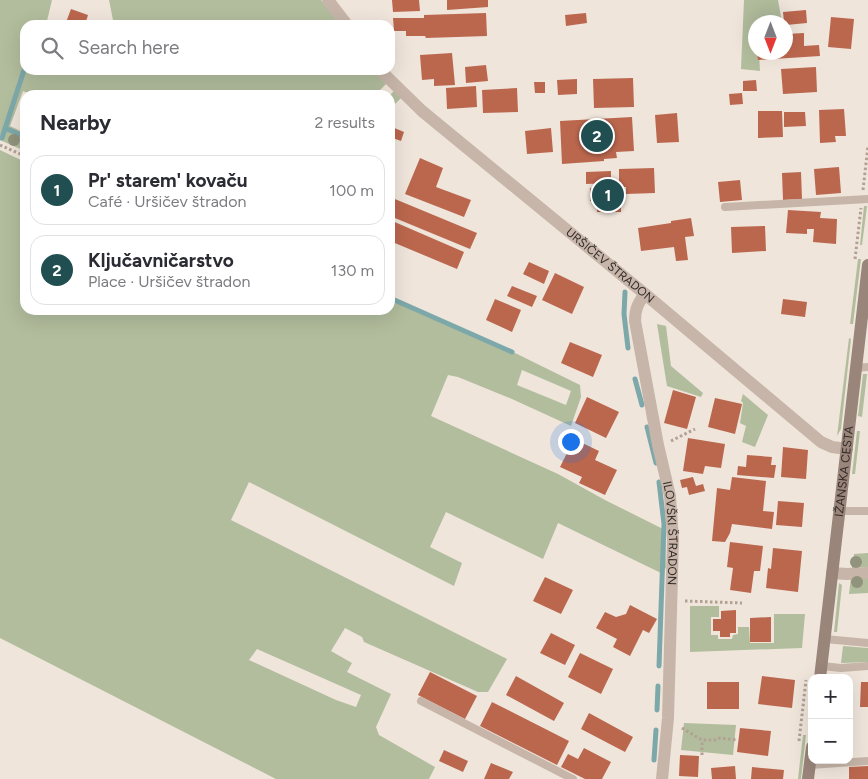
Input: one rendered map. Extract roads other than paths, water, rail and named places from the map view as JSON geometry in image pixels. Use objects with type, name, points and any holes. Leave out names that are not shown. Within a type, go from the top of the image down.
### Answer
[{"type":"main road","name":"IŽANSKA CESTA","points":[[821,672],[847,449],[862,368],[868,265]]},
{"type":"main road","points":[[808,779],[810,765]]},
{"type":"street","points":[[328,0],[343,20]]},
{"type":"street","name":"URŠIČEV ŠTRADON","points":[[385,75],[422,111],[645,294],[821,442],[832,447],[847,449]]},
{"type":"street","name":"ILOVŠKI ŠTRADON","points":[[645,294],[638,302],[635,310],[635,321],[658,445],[670,496],[672,540],[668,718],[662,779]]},
{"type":"street","points":[[832,573],[868,572]]},
{"type":"lane","points":[[725,207],[868,198]]},
{"type":"lane","points":[[840,511],[868,511]]},
{"type":"lane","points":[[825,639],[868,644]]},
{"type":"lane","points":[[821,672],[868,666]]},
{"type":"lane","points":[[421,702],[573,779]]},
{"type":"lane","points":[[810,765],[868,761]]},
{"type":"waterway","points":[[2,138],[22,75]]},
{"type":"waterway","points":[[5,128],[20,135]]},
{"type":"waterway","points":[[625,292],[624,314],[628,348]]},
{"type":"waterway","points":[[395,300],[512,352]]},
{"type":"waterway","points":[[635,379],[642,405]]},
{"type":"waterway","points":[[647,427],[656,463]]},
{"type":"waterway","points":[[659,482],[664,524],[659,666]]},
{"type":"waterway","points":[[657,710],[658,686]]},
{"type":"waterway","points":[[654,760],[656,730]]},
{"type":"place","name":"Ključavničarstvo","points":[[597,136]]},
{"type":"place","name":"Pr' starem' kovaču","points":[[608,195]]}]
